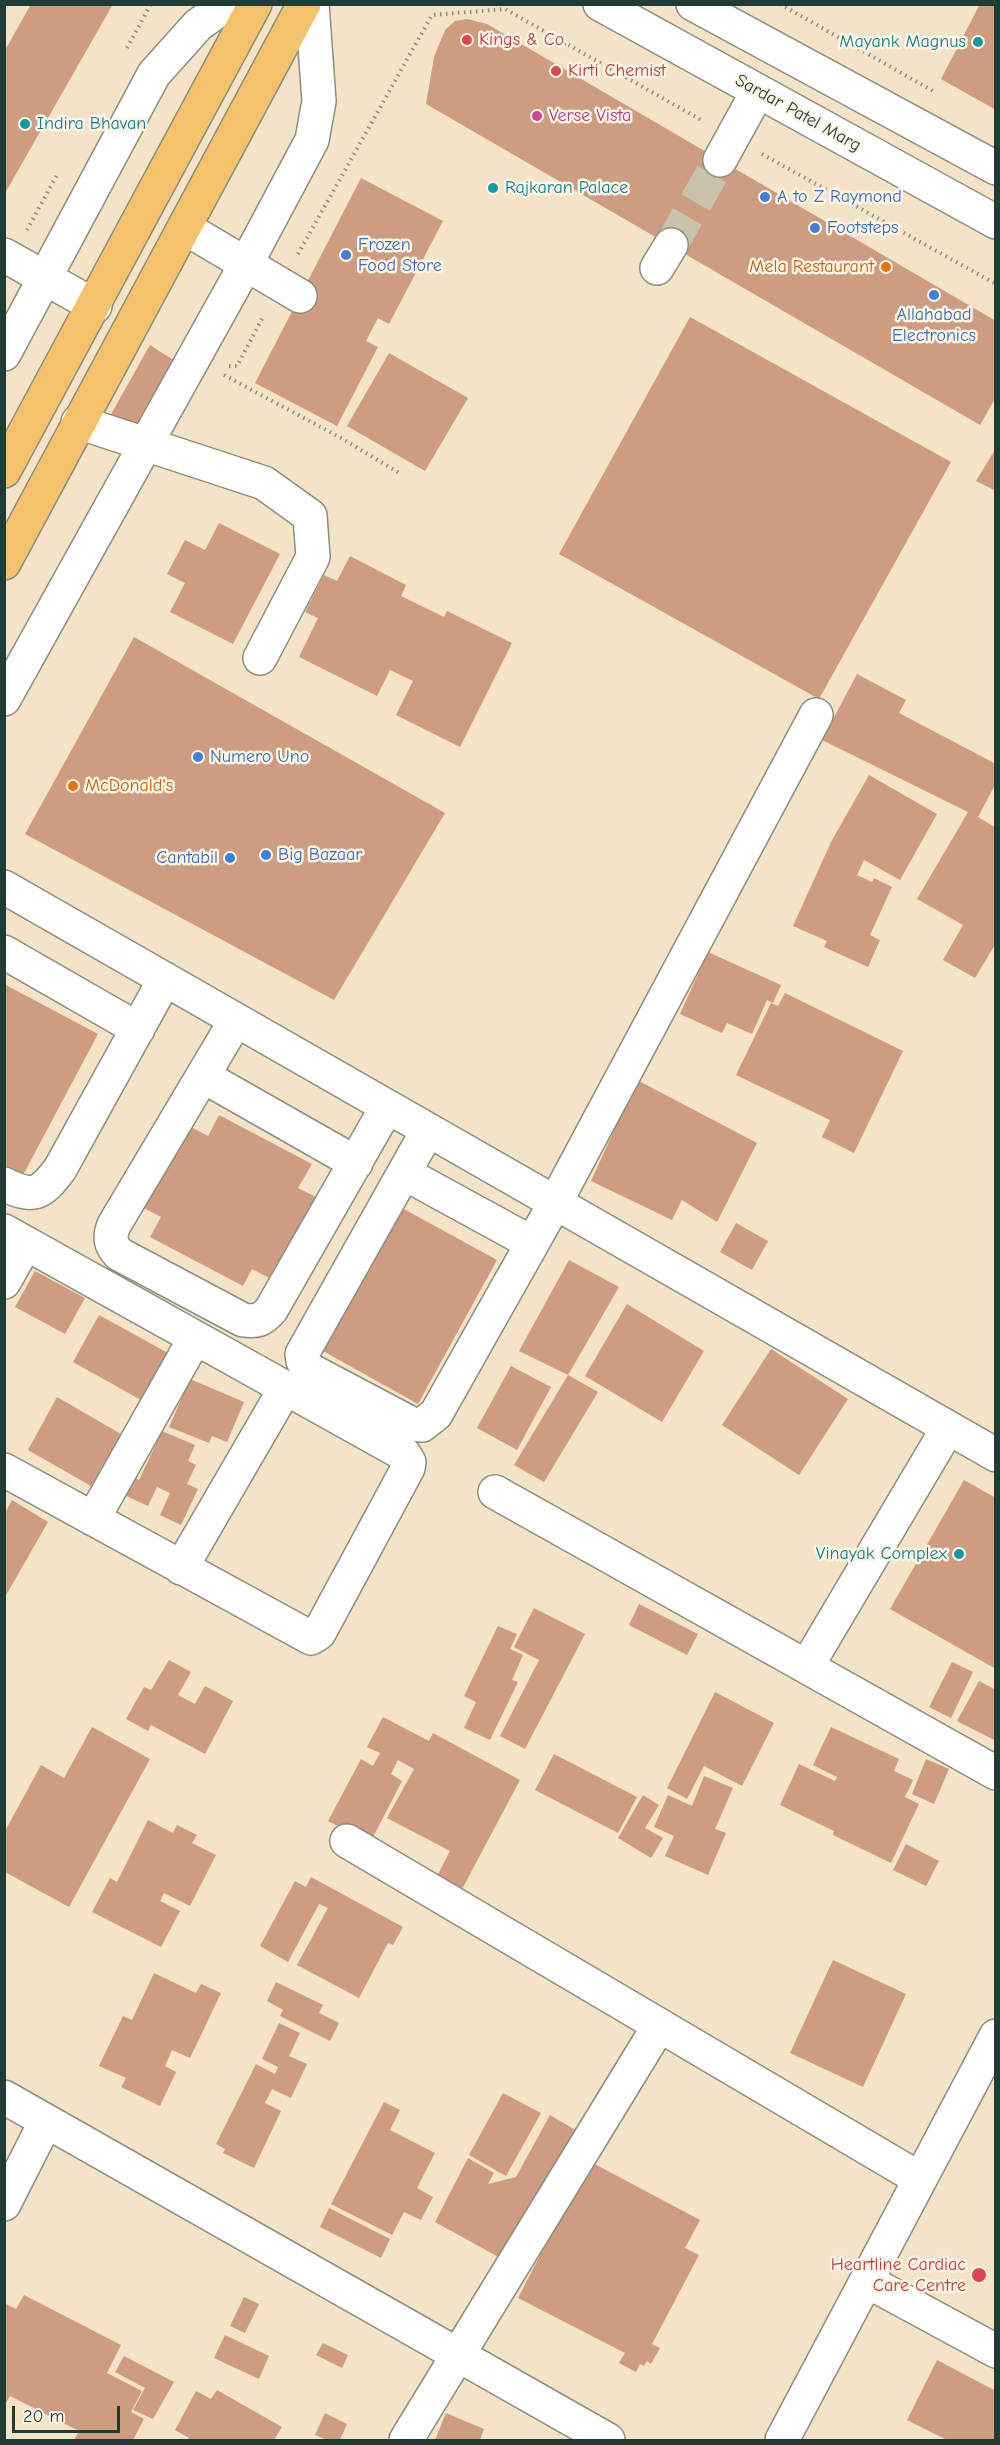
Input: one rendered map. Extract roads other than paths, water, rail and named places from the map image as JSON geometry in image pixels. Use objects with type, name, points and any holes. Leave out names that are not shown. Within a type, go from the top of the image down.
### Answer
[{"type":"main road","points":[[4,471],[255,4]]},
{"type":"main road","points":[[4,563],[304,4]]},
{"type":"street","points":[[4,354],[154,74],[198,25],[227,4]]},
{"type":"street","points":[[4,699],[246,264],[312,140],[319,101],[312,4]]},
{"type":"street","name":"Sardar Patel Marg","points":[[600,4],[996,222]]},
{"type":"street","points":[[693,4],[996,168]]},
{"type":"street","points":[[727,149],[759,91]]},
{"type":"street","points":[[185,228],[290,290]]},
{"type":"street","points":[[4,255],[94,306]]},
{"type":"street","points":[[78,422],[264,483],[310,516],[313,557],[260,658]]},
{"type":"street","points":[[428,1130],[303,1354],[303,1361],[308,1369],[412,1424],[422,1425],[436,1414],[555,1203],[816,715]]},
{"type":"street","points":[[4,887],[996,1455]]},
{"type":"street","points":[[4,952],[138,1029]]},
{"type":"street","points":[[4,1184],[20,1192],[36,1193],[48,1186],[60,1169],[165,979]]},
{"type":"street","points":[[236,1020],[114,1225],[110,1236],[112,1247],[118,1254],[243,1320],[254,1322],[263,1319],[271,1310],[387,1107]]},
{"type":"street","points":[[203,1076],[356,1163]]},
{"type":"street","points":[[469,1209],[492,1166]]},
{"type":"street","points":[[404,1173],[532,1243]]},
{"type":"street","points":[[4,1282],[15,1237],[404,1454],[409,1462],[408,1468],[319,1633],[311,1638],[4,1470]]},
{"type":"street","points":[[93,1519],[195,1338]]},
{"type":"street","points":[[181,1568],[285,1389]]},
{"type":"street","points":[[807,1666],[948,1428]]},
{"type":"street","points":[[495,1492],[996,1773]]},
{"type":"street","points":[[347,1841],[920,2179]]},
{"type":"street","points":[[406,2440],[659,2026]]},
{"type":"street","points":[[782,2440],[996,2036]]},
{"type":"street","points":[[4,2097],[608,2440]]},
{"type":"street","points":[[4,2204],[46,2121]]},
{"type":"street","points":[[867,2281],[996,2351]]},
{"type":"tunnel","points":[[671,245],[720,160]]},
{"type":"place","name":"Kings & Co.","points":[[467,40]]},
{"type":"place","name":"Mayank Magnus","points":[[978,42]]},
{"type":"place","name":"Kirti Chemist","points":[[556,71]]},
{"type":"place","name":"Verse Vista","points":[[537,116]]},
{"type":"place","name":"Indira Bhavan","points":[[25,124]]},
{"type":"place","name":"Rajkaran Palace","points":[[493,188]]},
{"type":"place","name":"A to Z Raymond","points":[[765,197]]},
{"type":"place","name":"Footsteps","points":[[815,228]]},
{"type":"place","name":"Frozen Food Store","points":[[346,255]]},
{"type":"place","name":"Mela Restaurant","points":[[886,267]]},
{"type":"place","name":"Allahabad Electronics","points":[[934,295]]},
{"type":"place","name":"Numero Uno","points":[[198,757]]},
{"type":"place","name":"McDonald's","points":[[73,786]]},
{"type":"place","name":"Big Bazaar","points":[[266,855]]},
{"type":"place","name":"Cantabil","points":[[230,858]]},
{"type":"place","name":"Vinayak Complex","points":[[959,1554]]},
{"type":"place","name":"Heartline Cardiac Care Centre","points":[[979,2275]]}]
